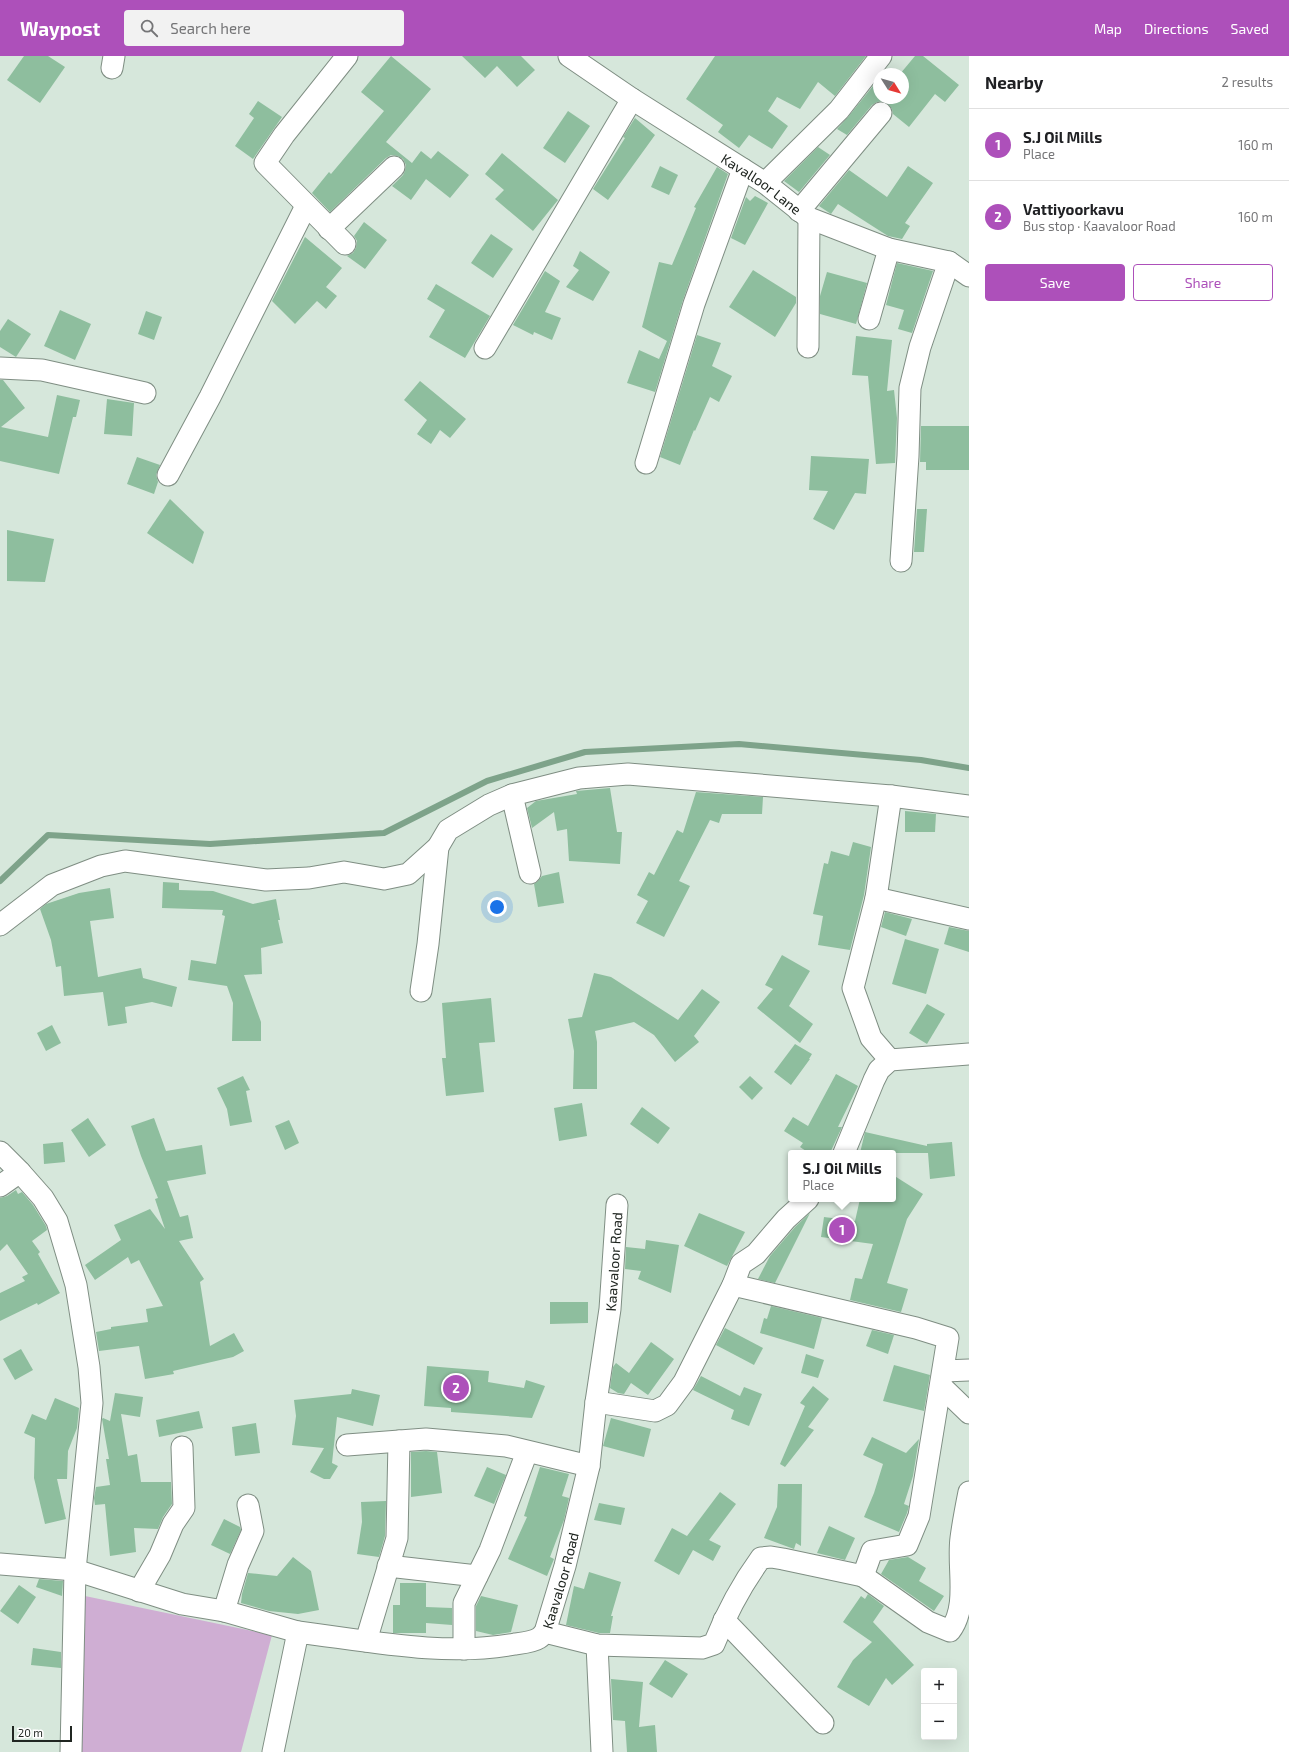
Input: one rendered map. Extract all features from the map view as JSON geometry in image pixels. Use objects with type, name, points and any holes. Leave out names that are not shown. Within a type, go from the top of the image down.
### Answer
[{"type":"street","points":[[345,244],[265,163],[284,135],[347,56]]},
{"type":"street","points":[[766,183],[839,110],[881,56]]},
{"type":"street","name":"Kavalloor Lane","points":[[577,58],[632,99],[766,183],[804,215],[889,249],[949,262],[969,276]]},
{"type":"street","points":[[485,348],[632,99]]},
{"type":"street","points":[[808,347],[804,215],[881,113]]},
{"type":"street","points":[[329,229],[394,166]]},
{"type":"street","points":[[646,463],[694,304],[743,169]]},
{"type":"street","points":[[168,475],[210,397],[306,206]]},
{"type":"street","points":[[868,319],[889,249]]},
{"type":"street","points":[[901,561],[908,456],[910,388],[920,347],[949,262]]},
{"type":"street","points":[[0,368],[42,370],[145,393]]},
{"type":"street","points":[[0,925],[52,885],[101,866],[125,861],[266,880],[308,878],[344,872],[384,879],[408,874],[438,847],[448,830],[489,806],[512,795],[579,778],[628,774],[891,796],[969,806]]},
{"type":"street","points":[[512,795],[530,873]]},
{"type":"street","points":[[890,1060],[871,1038],[853,988],[876,898],[891,796]]},
{"type":"street","points":[[421,991],[428,944],[438,847]]},
{"type":"street","points":[[876,898],[969,919]]},
{"type":"street","points":[[845,1150],[874,1080],[879,1070],[890,1060],[969,1054]]},
{"type":"street","points":[[0,1152],[43,1198],[57,1221],[76,1286],[89,1367],[92,1403],[75,1570],[71,1752]]},
{"type":"street","points":[[0,1186],[20,1172]]},
{"type":"street","points":[[596,1402],[655,1411],[667,1405],[684,1382],[733,1285],[741,1264],[756,1254],[786,1219],[805,1202]]},
{"type":"street","name":"Kaavaloor Road","points":[[0,1564],[75,1570],[182,1604],[224,1611],[298,1632],[413,1647],[464,1648],[506,1646],[538,1639],[545,1632],[565,1566],[589,1466],[596,1402],[610,1308],[616,1205]]},
{"type":"street","points":[[733,1285],[916,1328],[948,1338],[943,1379],[919,1516],[907,1545],[872,1551],[863,1576]]},
{"type":"street","points":[[943,1379],[969,1370]]},
{"type":"street","points":[[943,1379],[969,1413]]},
{"type":"street","points":[[347,1445],[426,1439],[492,1444],[589,1466]]},
{"type":"street","points":[[366,1641],[397,1538],[399,1441]]},
{"type":"street","points":[[139,1591],[160,1555],[173,1524],[184,1508],[182,1447]]},
{"type":"street","points":[[464,1648],[464,1603],[490,1550],[527,1452]]},
{"type":"street","points":[[545,1632],[596,1645],[702,1648],[714,1644],[724,1620],[750,1573],[761,1558],[771,1557],[863,1576],[928,1622],[950,1631],[954,1625],[960,1602],[961,1539],[969,1492]]},
{"type":"street","points":[[224,1611],[238,1565],[253,1531],[248,1505]]},
{"type":"street","points":[[388,1566],[477,1576]]},
{"type":"street","points":[[724,1620],[823,1723]]},
{"type":"street","points":[[273,1752],[298,1632]]},
{"type":"street","points":[[596,1645],[602,1752]]},
{"type":"shaded area","points":[[85,1596],[272,1635],[241,1752],[78,1752]]},
{"type":"building","points":[[24,56],[48,56],[65,67],[40,103],[7,80]]},
{"type":"building","points":[[391,56],[431,89],[386,142],[412,163],[421,151],[431,159],[438,151],[469,175],[450,198],[426,179],[411,200],[392,186],[403,175],[406,165],[403,159],[398,156],[391,155],[386,158],[330,212],[312,193],[329,172],[331,174],[384,111],[361,92]]},
{"type":"building","points":[[462,56],[521,56],[535,70],[517,87],[497,66],[485,78]]},
{"type":"building","points":[[715,56],[866,56],[835,96],[818,82],[800,109],[777,97],[768,111],[788,126],[772,149],[749,135],[739,148],[718,132],[723,125],[686,99]]},
{"type":"building","points":[[915,56],[923,56],[959,85],[945,102],[935,94],[909,127],[893,114],[892,109],[888,104],[909,104],[909,68],[905,68]]},
{"type":"building","points":[[873,86],[874,104],[847,135],[837,129]]},
{"type":"building","points":[[258,101],[282,117],[253,159],[235,146],[254,118],[249,114]]},
{"type":"building","points":[[568,111],[590,126],[565,163],[543,148]]},
{"type":"building","points":[[635,118],[655,135],[608,200],[593,189],[625,138],[623,137]]},
{"type":"building","points":[[818,147],[830,155],[799,192],[784,181]]},
{"type":"building","points":[[502,153],[558,200],[533,231],[495,199],[504,190],[485,174]]},
{"type":"building","points":[[660,166],[678,175],[669,195],[651,187]]},
{"type":"building","points":[[908,166],[933,183],[905,223],[910,226],[902,239],[888,236],[838,204],[831,214],[819,206],[849,170],[887,197]]},
{"type":"building","points":[[717,167],[728,174],[683,300],[655,392],[627,383],[639,350],[659,359],[667,341],[642,327],[659,262],[672,265],[696,208],[694,207]]},
{"type":"building","points":[[755,196],[768,203],[745,245],[731,238],[746,197],[750,201]]},
{"type":"building","points":[[364,222],[387,240],[365,269],[347,256],[353,253],[356,248],[357,241],[354,236]]},
{"type":"building","points":[[491,234],[513,249],[493,278],[471,263]]},
{"type":"building","points":[[305,237],[342,268],[326,287],[337,296],[326,309],[317,301],[295,324],[272,301]]},
{"type":"building","points":[[580,251],[610,272],[593,301],[566,287],[579,270],[573,266]]},
{"type":"building","points":[[897,263],[933,271],[912,333],[898,329],[904,310],[886,305]]},
{"type":"building","points":[[753,270],[796,297],[796,303],[775,337],[729,307]]},
{"type":"building","points":[[545,271],[560,281],[545,312],[561,318],[552,340],[534,332],[533,335],[513,325]]},
{"type":"building","points":[[827,272],[867,283],[856,324],[820,314],[820,296]]},
{"type":"building","points":[[436,284],[490,316],[465,358],[429,337],[445,310],[427,299]]},
{"type":"building","points":[[60,310],[91,324],[75,360],[44,346]]},
{"type":"building","points":[[146,311],[162,317],[154,340],[138,334]]},
{"type":"building","points":[[8,319],[31,334],[16,357],[0,347],[0,331]]},
{"type":"building","points":[[697,335],[721,343],[712,366],[732,376],[719,402],[710,397],[695,431],[694,430],[680,465],[660,457]]},
{"type":"building","points":[[856,336],[892,340],[887,391],[894,390],[897,418],[895,463],[876,464],[868,376],[852,375]]},
{"type":"building","points":[[0,380],[3,380],[25,408],[1,427],[48,437],[57,395],[80,400],[76,417],[73,417],[59,474],[0,461]]},
{"type":"building","points":[[420,381],[466,419],[450,438],[440,430],[431,444],[417,434],[427,420],[404,400]]},
{"type":"building","points":[[107,399],[134,403],[132,436],[104,434]]},
{"type":"building","points":[[921,426],[969,426],[969,470],[926,470],[926,462],[920,462]]},
{"type":"building","points":[[811,456],[869,459],[866,494],[855,493],[834,530],[813,519],[828,491],[809,490]]},
{"type":"building","points":[[137,457],[160,465],[156,475],[158,482],[154,494],[127,484]]},
{"type":"building","points":[[170,499],[204,532],[193,564],[147,533]]},
{"type":"building","points":[[917,509],[927,509],[924,552],[914,552]]},
{"type":"building","points":[[7,530],[54,539],[45,582],[7,581]]},
{"type":"building","points":[[610,788],[617,832],[622,832],[620,864],[569,861],[567,829],[557,831],[554,812],[532,828],[527,808],[536,801],[577,794],[576,791]]},
{"type":"building","points":[[696,792],[763,797],[762,814],[722,814],[719,823],[710,820],[679,881],[690,886],[664,937],[636,923],[648,901],[637,895],[649,872],[654,875],[677,830],[683,833]]},
{"type":"building","points":[[905,811],[936,814],[935,832],[905,832]]},
{"type":"building","points":[[853,842],[871,847],[864,895],[850,950],[818,945],[823,916],[813,914],[824,863],[828,864],[831,851],[849,856]]},
{"type":"building","points":[[559,872],[564,903],[538,907],[534,884],[542,876]]},
{"type":"building","points":[[163,882],[179,883],[179,890],[213,891],[253,904],[276,899],[280,920],[278,920],[283,943],[261,948],[262,974],[244,975],[261,1022],[261,1041],[232,1041],[233,1003],[227,986],[188,980],[191,960],[216,964],[225,916],[222,915],[223,910],[162,908]]},
{"type":"building","points":[[110,888],[114,918],[90,921],[98,977],[141,968],[143,978],[177,987],[172,1007],[152,1002],[125,1007],[127,1023],[108,1026],[103,992],[64,996],[61,966],[56,967],[51,940],[40,909],[46,904],[79,893]]},
{"type":"building","points":[[885,912],[912,919],[906,936],[881,927]]},
{"type":"building","points":[[949,927],[969,931],[969,952],[944,944]]},
{"type":"building","points":[[905,939],[939,949],[926,994],[892,984]]},
{"type":"building","points":[[782,955],[810,971],[789,1006],[813,1024],[800,1043],[757,1008],[773,989],[765,985]]},
{"type":"building","points":[[594,973],[611,977],[678,1020],[702,989],[720,1002],[694,1036],[699,1042],[675,1062],[654,1035],[634,1022],[595,1031],[597,1042],[597,1089],[573,1089],[574,1051],[568,1019],[582,1017]]},
{"type":"building","points":[[491,998],[495,1042],[479,1043],[484,1092],[446,1096],[442,1058],[446,1058],[442,1003]]},
{"type":"building","points":[[927,1004],[945,1014],[927,1044],[909,1033]]},
{"type":"building","points":[[52,1025],[61,1043],[46,1051],[37,1033]]},
{"type":"building","points":[[795,1044],[812,1054],[791,1085],[774,1072]]},
{"type":"building","points":[[836,1074],[858,1086],[838,1127],[842,1127],[831,1150],[804,1150],[800,1147],[803,1143],[784,1131],[793,1117],[808,1126]]},
{"type":"building","points":[[243,1076],[250,1090],[246,1091],[252,1122],[230,1126],[227,1109],[217,1088]]},
{"type":"building","points":[[750,1076],[763,1088],[752,1100],[739,1087]]},
{"type":"building","points":[[582,1103],[587,1136],[559,1141],[554,1108]]},
{"type":"building","points":[[642,1107],[670,1128],[658,1144],[630,1124]]},
{"type":"building","points":[[88,1118],[106,1145],[89,1157],[71,1130]]},
{"type":"building","points":[[154,1118],[166,1151],[202,1145],[206,1174],[167,1181],[180,1217],[188,1215],[193,1238],[179,1241],[204,1279],[200,1282],[210,1346],[234,1333],[244,1351],[233,1357],[173,1371],[174,1374],[145,1379],[139,1346],[99,1351],[96,1332],[111,1329],[111,1327],[148,1322],[146,1309],[163,1306],[139,1260],[131,1264],[128,1257],[95,1280],[85,1265],[121,1240],[114,1225],[150,1209],[165,1229],[155,1199],[158,1198],[131,1126]]},
{"type":"building","points":[[289,1120],[299,1143],[285,1150],[275,1126]]},
{"type":"building","points":[[865,1132],[927,1146],[927,1144],[952,1142],[955,1176],[930,1179],[928,1153],[896,1153],[896,1150],[861,1150]]},
{"type":"building","points":[[63,1142],[65,1162],[44,1164],[43,1144]]},
{"type":"building","points":[[896,1177],[923,1194],[907,1219],[887,1283],[908,1289],[901,1312],[850,1300],[855,1278],[862,1279],[873,1244],[821,1237],[824,1217],[855,1221],[859,1202],[896,1202]]},
{"type":"building","points":[[16,1190],[18,1194],[22,1192],[33,1205],[46,1226],[47,1230],[32,1241],[40,1252],[38,1254],[60,1293],[38,1305],[37,1303],[0,1321],[0,1293],[25,1281],[22,1277],[28,1274],[7,1244],[0,1251],[0,1198],[7,1196]]},
{"type":"building","points":[[699,1213],[745,1232],[727,1266],[684,1246]]},
{"type":"building","points":[[810,1213],[775,1283],[758,1279],[770,1256],[795,1227]]},
{"type":"building","points":[[646,1240],[679,1245],[671,1293],[638,1279],[641,1271],[625,1269],[626,1247],[645,1249]]},
{"type":"building","points":[[550,1302],[588,1302],[588,1323],[550,1324]]},
{"type":"building","points":[[771,1306],[822,1318],[814,1349],[760,1333],[764,1318],[767,1319]]},
{"type":"building","points":[[725,1328],[763,1348],[754,1365],[716,1345]]},
{"type":"building","points":[[872,1330],[894,1335],[888,1354],[866,1346]]},
{"type":"building","points":[[651,1342],[674,1359],[648,1395],[631,1383],[624,1394],[618,1393],[610,1388],[613,1367],[616,1363],[629,1373]]},
{"type":"building","points":[[21,1349],[33,1370],[15,1380],[3,1359]]},
{"type":"building","points":[[806,1354],[824,1360],[818,1378],[801,1373]]},
{"type":"building","points":[[894,1365],[930,1375],[924,1411],[883,1401]]},
{"type":"building","points":[[427,1366],[489,1371],[488,1382],[524,1388],[526,1380],[545,1386],[532,1418],[451,1412],[451,1408],[424,1406]]},
{"type":"building","points":[[701,1376],[740,1396],[744,1387],[762,1394],[749,1426],[731,1419],[734,1410],[693,1390]]},
{"type":"building","points":[[813,1386],[829,1399],[808,1427],[814,1430],[785,1467],[780,1464],[805,1406],[800,1403]]},
{"type":"building","points":[[352,1389],[380,1395],[373,1426],[337,1417],[332,1463],[338,1466],[330,1479],[324,1479],[310,1472],[324,1448],[292,1445],[296,1416],[294,1400],[351,1394]]},
{"type":"building","points":[[115,1393],[143,1397],[140,1417],[121,1414],[128,1456],[137,1454],[141,1482],[171,1482],[172,1504],[163,1517],[158,1529],[134,1528],[136,1552],[110,1556],[105,1504],[95,1505],[94,1498],[96,1487],[110,1485],[106,1459],[109,1459],[102,1419],[103,1418],[110,1421]]},
{"type":"building","points":[[55,1398],[79,1408],[77,1428],[68,1451],[67,1479],[57,1479],[66,1519],[45,1524],[34,1478],[35,1438],[24,1433],[32,1414],[46,1420]]},
{"type":"building","points":[[199,1411],[203,1428],[159,1437],[156,1420]]},
{"type":"building","points":[[611,1418],[651,1429],[644,1457],[603,1446]]},
{"type":"building","points":[[256,1423],[260,1453],[235,1456],[232,1427]]},
{"type":"building","points":[[872,1437],[906,1453],[919,1439],[913,1476],[904,1504],[909,1506],[899,1532],[864,1517],[874,1493],[883,1464],[863,1455]]},
{"type":"building","points":[[411,1452],[437,1452],[442,1493],[411,1497]]},
{"type":"building","points":[[487,1467],[506,1475],[494,1504],[474,1496]]},
{"type":"building","points":[[540,1467],[569,1474],[562,1496],[569,1498],[564,1520],[550,1557],[554,1559],[547,1576],[508,1559],[527,1517],[524,1516]]},
{"type":"building","points":[[778,1484],[802,1484],[801,1546],[796,1543],[794,1549],[764,1538],[777,1507]]},
{"type":"building","points":[[720,1492],[736,1504],[709,1540],[721,1546],[713,1561],[693,1550],[679,1575],[654,1561],[672,1528],[687,1536]]},
{"type":"building","points":[[386,1501],[385,1536],[379,1557],[357,1554],[362,1522],[361,1502]]},
{"type":"building","points":[[599,1503],[625,1508],[621,1525],[594,1520]]},
{"type":"building","points":[[224,1519],[240,1527],[241,1530],[230,1554],[211,1545]]},
{"type":"building","points":[[829,1526],[855,1538],[845,1560],[817,1553]]},
{"type":"building","points":[[293,1557],[311,1571],[319,1610],[298,1614],[269,1611],[241,1603],[248,1573],[277,1576]]},
{"type":"building","points":[[908,1557],[926,1568],[919,1581],[944,1596],[934,1611],[881,1574],[889,1560]]},
{"type":"building","points":[[589,1572],[621,1582],[611,1616],[613,1616],[610,1633],[599,1633],[566,1625],[574,1586],[584,1589]]},
{"type":"building","points":[[39,1579],[63,1581],[62,1596],[36,1587]]},
{"type":"building","points":[[400,1583],[426,1583],[426,1607],[452,1608],[452,1625],[426,1623],[426,1633],[393,1633],[393,1605],[400,1605]]},
{"type":"building","points":[[19,1585],[36,1597],[18,1624],[0,1611]]},
{"type":"building","points":[[868,1594],[884,1606],[873,1622],[914,1665],[892,1685],[886,1678],[869,1706],[837,1687],[853,1660],[872,1642],[843,1622],[861,1596],[865,1599]]},
{"type":"building","points":[[481,1596],[518,1605],[511,1632],[493,1635],[476,1631],[476,1606]]},
{"type":"building","points":[[33,1648],[61,1652],[61,1668],[31,1665]]},
{"type":"building","points":[[665,1660],[688,1674],[672,1698],[649,1684]]},
{"type":"building","points":[[611,1679],[643,1682],[639,1727],[655,1725],[657,1752],[627,1752],[625,1721],[613,1720]]},
{"type":"waterway","points":[[0,881],[48,835],[210,844],[384,833],[487,781],[585,752],[739,744],[921,760],[969,768]]},
{"type":"place","name":"S.J Oil Mills","points":[[842,1230]]},
{"type":"place","name":"Vattiyoorkavu","points":[[456,1388]]}]
